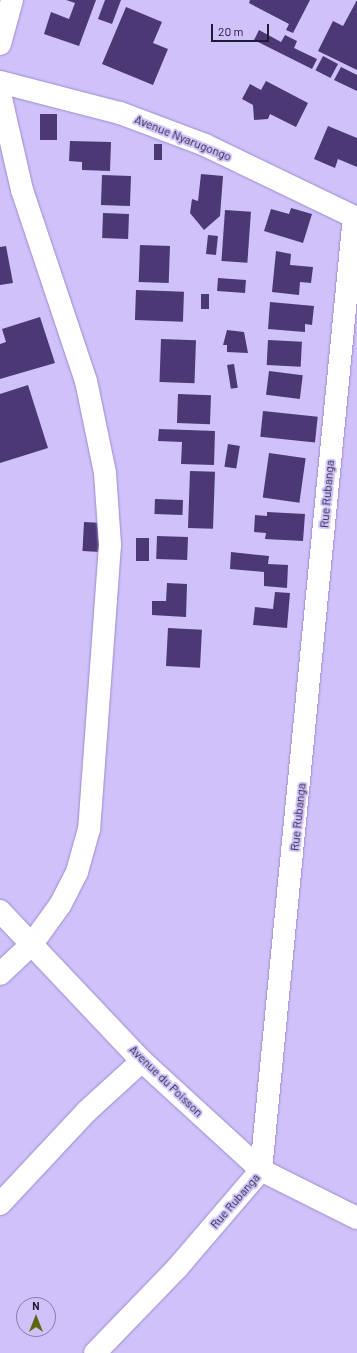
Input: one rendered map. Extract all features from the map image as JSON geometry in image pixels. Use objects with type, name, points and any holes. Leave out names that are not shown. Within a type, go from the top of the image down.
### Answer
[{"type":"street","points":[[0,44],[12,0]]},
{"type":"street","name":"Avenue Nyarugongo","points":[[0,82],[120,113],[191,139],[356,218]]},
{"type":"street","points":[[0,94],[22,190],[86,381],[105,473],[110,545],[90,829],[77,872],[32,944],[0,974]]},
{"type":"street","name":"Rue Rubanga","points":[[95,1353],[178,1267],[261,1170],[356,218]]},
{"type":"street","name":"Avenue du Poisson","points":[[0,911],[142,1061],[261,1170],[357,1218]]},
{"type":"street","points":[[0,1204],[87,1111],[142,1061]]},
{"type":"building","points":[[66,0],[96,0],[79,46],[44,34],[51,12],[69,19],[75,3]]},
{"type":"building","points":[[105,0],[121,0],[112,24],[98,19]]},
{"type":"building","points":[[250,0],[310,0],[293,33],[286,30],[289,24],[249,3]]},
{"type":"building","points":[[357,0],[357,70],[318,51],[333,21],[343,26]]},
{"type":"building","points":[[126,7],[162,22],[153,43],[168,49],[153,85],[102,64]]},
{"type":"building","points":[[259,30],[281,42],[285,35],[297,41],[294,48],[317,59],[312,69],[254,40]]},
{"type":"building","points":[[323,56],[338,64],[330,78],[315,70]]},
{"type":"building","points":[[341,67],[357,75],[357,91],[334,80]]},
{"type":"building","points":[[266,81],[308,103],[296,127],[270,114],[268,119],[254,120],[253,105],[242,99],[250,84],[261,90]]},
{"type":"building","points":[[40,114],[57,114],[57,140],[40,140]]},
{"type":"building","points":[[328,126],[357,138],[357,167],[338,159],[335,168],[314,159]]},
{"type":"building","points":[[70,141],[111,142],[110,171],[82,170],[82,162],[69,161]]},
{"type":"building","points":[[154,144],[162,144],[162,160],[154,160]]},
{"type":"building","points":[[201,174],[223,176],[220,216],[204,230],[190,213],[192,199],[198,201]]},
{"type":"building","points":[[102,175],[131,176],[130,206],[101,205]]},
{"type":"building","points":[[291,208],[312,214],[303,243],[264,231],[271,209],[289,214]]},
{"type":"building","points":[[225,210],[251,212],[247,263],[221,261]]},
{"type":"building","points":[[103,213],[129,214],[128,239],[102,238]]},
{"type":"building","points":[[208,235],[218,236],[216,255],[206,254]]},
{"type":"building","points":[[140,245],[170,246],[169,283],[139,282]]},
{"type":"building","points":[[6,246],[13,283],[0,285],[0,247]]},
{"type":"building","points":[[276,251],[291,254],[290,265],[313,267],[311,283],[300,282],[299,295],[272,292]]},
{"type":"building","points":[[218,278],[246,280],[245,293],[217,291]]},
{"type":"building","points":[[136,290],[184,292],[183,322],[135,320]]},
{"type":"building","points":[[201,294],[209,294],[209,309],[201,309]]},
{"type":"building","points":[[270,302],[314,306],[312,325],[305,324],[305,332],[268,329]]},
{"type":"building","points":[[40,317],[55,363],[0,379],[0,344],[6,342],[2,329]]},
{"type":"building","points":[[227,330],[244,332],[248,353],[227,352],[227,345],[223,345]]},
{"type":"building","points":[[161,339],[196,340],[194,383],[159,382]]},
{"type":"building","points":[[268,340],[302,342],[301,367],[267,365]]},
{"type":"building","points":[[234,364],[238,388],[231,389],[227,365]]},
{"type":"building","points":[[269,371],[303,375],[300,399],[266,395]]},
{"type":"building","points":[[28,385],[48,448],[0,463],[0,394]]},
{"type":"building","points":[[178,394],[211,395],[210,424],[177,423]]},
{"type":"building","points":[[263,411],[318,417],[315,443],[260,437]]},
{"type":"building","points":[[159,429],[215,431],[214,465],[181,464],[182,442],[158,441]]},
{"type":"building","points":[[228,444],[240,446],[236,469],[224,467]]},
{"type":"building","points":[[269,453],[306,458],[299,503],[263,498]]},
{"type":"building","points":[[190,471],[215,472],[213,529],[188,528]]},
{"type":"building","points":[[155,499],[183,500],[182,515],[154,514]]},
{"type":"building","points":[[267,512],[305,514],[303,541],[265,539],[266,533],[254,532],[255,515],[267,516]]},
{"type":"building","points":[[84,522],[102,523],[100,552],[82,551]]},
{"type":"building","points":[[157,536],[188,537],[187,560],[156,559]]},
{"type":"building","points":[[136,538],[149,538],[149,561],[136,561]]},
{"type":"building","points":[[231,552],[269,556],[268,564],[288,565],[287,588],[264,586],[264,572],[230,569]]},
{"type":"building","points":[[167,583],[187,584],[186,617],[152,615],[152,601],[166,601]]},
{"type":"building","points":[[275,592],[290,593],[287,628],[253,625],[255,607],[273,609]]},
{"type":"building","points":[[168,628],[202,630],[200,668],[166,666]]}]
